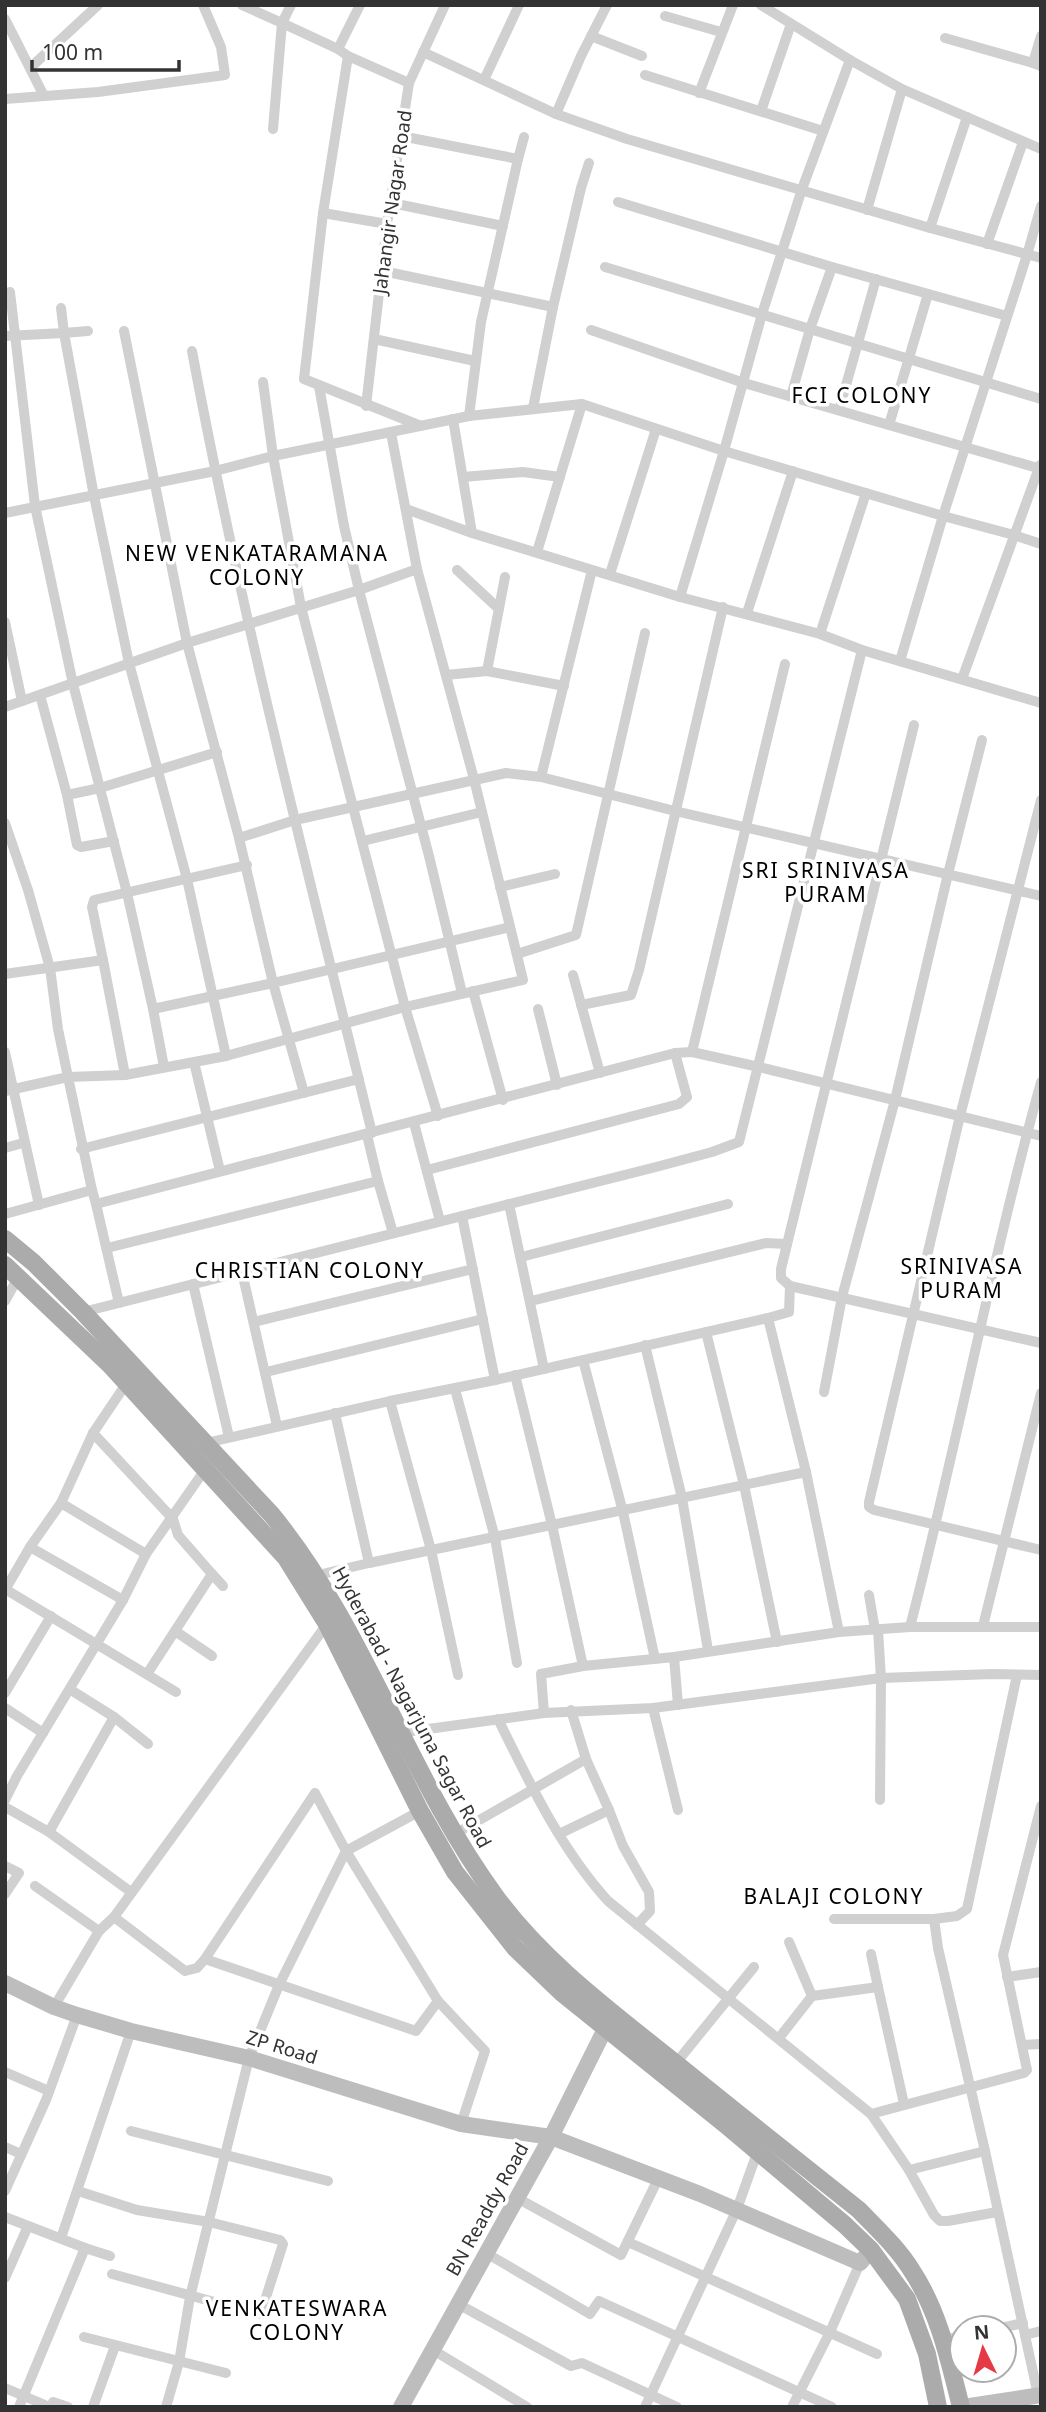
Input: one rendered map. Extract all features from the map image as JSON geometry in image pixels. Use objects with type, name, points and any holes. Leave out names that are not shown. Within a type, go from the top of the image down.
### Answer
[{"type":"main road","name":"Hyderabad - Nagarjuna Sagar Road","points":[[5,1239],[34,1263],[83,1312],[272,1514],[301,1549],[339,1611],[399,1733],[455,1834],[497,1899],[556,1965],[676,2063],[757,2153],[845,2225],[865,2256],[907,2299],[921,2333],[939,2407]]},
{"type":"main road","name":"Hyderabad - Nagarjuna Sagar Road","points":[[12,1270],[74,1328],[286,1558],[327,1624],[420,1811],[455,1872],[515,1948],[605,2029],[703,2096],[859,2210],[889,2242],[911,2269],[926,2295],[943,2340],[962,2407]]},
{"type":"main road","points":[[921,2333],[932,2345],[947,2407]]},
{"type":"street","points":[[30,68],[86,10],[98,5]]},
{"type":"street","points":[[5,99],[225,75],[221,47],[203,5]]},
{"type":"street","points":[[242,5],[409,83]]},
{"type":"street","points":[[273,129],[282,23],[291,5]]},
{"type":"street","points":[[338,49],[360,5]]},
{"type":"street","name":"Jahangir Nagar Road","points":[[366,405],[387,224],[409,83],[445,5]]},
{"type":"street","points":[[484,80],[519,5]]},
{"type":"street","points":[[556,114],[607,5]]},
{"type":"street","points":[[699,93],[733,5]]},
{"type":"street","points":[[761,5],[902,89],[1041,149]]},
{"type":"street","points":[[665,16],[721,32]]},
{"type":"street","points":[[5,19],[44,96]]},
{"type":"street","points":[[761,111],[791,24]]},
{"type":"street","points":[[591,36],[642,56]]},
{"type":"street","points":[[945,38],[1037,65],[1041,36]]},
{"type":"street","points":[[423,52],[556,114],[627,139],[1041,258]]},
{"type":"street","points":[[348,56],[323,214],[304,379],[421,426]]},
{"type":"street","points":[[680,597],[762,314],[802,189],[850,60]]},
{"type":"street","points":[[645,75],[823,131]]},
{"type":"street","points":[[867,210],[902,89]]},
{"type":"street","points":[[930,228],[967,117]]},
{"type":"street","points":[[401,136],[518,159]]},
{"type":"street","points":[[469,416],[475,361],[488,293],[524,137]]},
{"type":"street","points":[[987,244],[1023,142]]},
{"type":"street","points":[[533,408],[580,188],[589,163]]},
{"type":"street","points":[[618,202],[832,267],[1007,316]]},
{"type":"street","points":[[391,203],[503,226]]},
{"type":"street","points":[[900,661],[1041,206]]},
{"type":"street","points":[[323,214],[387,224]]},
{"type":"street","points":[[606,267],[1041,399]]},
{"type":"street","points":[[791,396],[810,329],[832,267]]},
{"type":"street","points":[[383,271],[553,307]]},
{"type":"street","points":[[839,410],[876,279]]},
{"type":"street","points":[[10,292],[9,336],[35,506],[73,684],[127,893],[164,1067]]},
{"type":"street","points":[[888,425],[928,294]]},
{"type":"street","points":[[61,308],[94,496],[129,663],[187,879],[226,1056]]},
{"type":"street","points":[[591,330],[744,383],[1040,467],[962,679]]},
{"type":"street","points":[[9,336],[88,331]]},
{"type":"street","points":[[124,331],[187,643],[247,865],[273,983],[304,1093]]},
{"type":"street","points":[[374,339],[475,361]]},
{"type":"street","points":[[192,351],[248,625],[359,1079],[378,1181],[393,1233]]},
{"type":"street","points":[[263,382],[272,456],[300,607],[405,1007],[438,1116]]},
{"type":"street","points":[[319,386],[359,590],[421,826],[447,940],[503,1100]]},
{"type":"street","points":[[537,552],[582,404]]},
{"type":"street","points":[[5,513],[453,419],[582,404],[724,451],[1041,544]]},
{"type":"street","points":[[453,419],[472,533]]},
{"type":"street","points":[[610,575],[656,429]]},
{"type":"street","points":[[9,1090],[68,1077],[125,1075],[226,1056],[405,1007],[523,981],[474,779],[418,569],[391,433]]},
{"type":"street","points":[[747,613],[793,471]]},
{"type":"street","points":[[463,477],[523,472],[560,477]]},
{"type":"street","points":[[820,634],[866,493]]},
{"type":"street","points":[[406,509],[472,533],[592,570],[680,597],[820,634],[862,650],[1041,704]]},
{"type":"street","points":[[5,707],[187,643],[418,569]]},
{"type":"street","points":[[457,570],[499,609]]},
{"type":"street","points":[[541,777],[592,570]]},
{"type":"street","points":[[487,671],[505,577]]},
{"type":"street","points":[[581,1005],[631,995],[723,607]]},
{"type":"street","points":[[5,622],[22,701]]},
{"type":"street","points":[[517,954],[576,935],[645,633]]},
{"type":"street","points":[[83,1312],[656,1167],[739,1142],[862,650]]},
{"type":"street","points":[[692,1052],[785,664]]},
{"type":"street","points":[[446,676],[487,671],[564,686]]},
{"type":"street","points":[[40,695],[67,795],[77,845],[81,847],[114,841]]},
{"type":"street","points":[[914,725],[780,1269],[781,1278],[790,1286],[1041,1343]]},
{"type":"street","points":[[824,1392],[842,1297],[895,1100],[982,740]]},
{"type":"street","points":[[67,795],[100,788],[217,752]]},
{"type":"street","points":[[239,838],[295,820],[506,773],[541,777],[745,828],[1041,896]]},
{"type":"street","points":[[1041,800],[960,1116],[869,1502],[869,1507],[874,1510],[1041,1550]]},
{"type":"street","points":[[363,841],[482,812]]},
{"type":"street","points":[[5,823],[28,890],[50,968],[58,1029],[82,1149],[119,1303]]},
{"type":"street","points":[[125,1075],[92,903],[98,898],[247,865]]},
{"type":"street","points":[[500,887],[555,874]]},
{"type":"street","points":[[153,1009],[510,927]]},
{"type":"street","points":[[5,974],[103,960]]},
{"type":"street","points":[[573,975],[600,1073]]},
{"type":"street","points":[[538,1009],[557,1085]]},
{"type":"street","points":[[5,1052],[9,1090],[39,1205]]},
{"type":"street","points":[[96,1204],[675,1053],[692,1052],[759,1067],[1041,1136]]},
{"type":"street","points":[[427,1170],[679,1104],[687,1097],[675,1053]]},
{"type":"street","points":[[194,1062],[220,1171]]},
{"type":"street","points":[[82,1149],[359,1079]]},
{"type":"street","points":[[910,1627],[936,1524],[979,1328],[1041,1082]]},
{"type":"street","points":[[414,1123],[440,1221]]},
{"type":"street","points":[[5,1148],[23,1143]]},
{"type":"street","points":[[107,1248],[378,1181]]},
{"type":"street","points":[[5,1214],[92,1190]]},
{"type":"street","points":[[509,1204],[544,1369]]},
{"type":"street","points":[[521,1257],[727,1204]]},
{"type":"street","points":[[462,1216],[495,1380]]},
{"type":"street","points":[[531,1301],[766,1243],[788,1244]]},
{"type":"street","points":[[254,1322],[473,1269]]},
{"type":"street","points":[[5,1301],[12,1270]]},
{"type":"street","points":[[242,1272],[277,1426]]},
{"type":"street","points":[[193,1284],[229,1437]]},
{"type":"street","points":[[206,1443],[768,1318],[789,1312],[790,1286]]},
{"type":"street","points":[[768,1318],[806,1472],[839,1632]]},
{"type":"street","points":[[266,1372],[483,1319]]},
{"type":"street","points":[[706,1332],[744,1485],[777,1642]]},
{"type":"street","points":[[645,1345],[682,1498],[708,1650]]},
{"type":"street","points":[[583,1360],[623,1512],[655,1659]]},
{"type":"street","points":[[515,1375],[583,1666]]},
{"type":"street","points":[[127,1384],[93,1433],[61,1503],[5,1589],[176,1692]]},
{"type":"street","points":[[455,1389],[495,1538],[517,1663]]},
{"type":"street","points":[[982,1626],[1041,1394]]},
{"type":"street","points":[[390,1401],[431,1550],[458,1675]]},
{"type":"street","points":[[335,1413],[369,1563]]},
{"type":"street","points":[[93,1433],[173,1519],[178,1535],[223,1586]]},
{"type":"street","points":[[5,1800],[123,1600],[146,1554],[204,1471]]},
{"type":"street","points":[[318,1575],[806,1472]]},
{"type":"street","points":[[61,1503],[146,1554]]},
{"type":"street","points":[[30,1547],[123,1600]]},
{"type":"street","points":[[147,1674],[212,1574]]},
{"type":"street","points":[[869,1595],[881,1678],[880,1800]]},
{"type":"street","points":[[5,1693],[51,1616]]},
{"type":"street","points":[[54,2007],[99,1931],[114,1917],[207,1792],[327,1624]]},
{"type":"street","points":[[544,1713],[541,1674],[583,1666],[674,1657],[839,1632],[910,1627],[1041,1627]]},
{"type":"street","points":[[175,1630],[212,1656]]},
{"type":"street","points":[[674,1657],[678,1705]]},
{"type":"street","points":[[834,1919],[934,1919],[957,1916],[967,1909],[1017,1675]]},
{"type":"street","points":[[399,1733],[571,1710],[653,1708],[881,1678],[1041,1675]]},
{"type":"street","points":[[71,1690],[114,1717],[148,1744]]},
{"type":"street","points":[[5,1708],[43,1733]]},
{"type":"street","points":[[653,1708],[678,1810]]},
{"type":"street","points":[[571,1710],[586,1759],[610,1810],[622,1846],[651,1900],[650,1911],[637,1925]]},
{"type":"street","points":[[49,1832],[114,1717]]},
{"type":"street","points":[[498,1719],[533,1790],[559,1834],[598,1890],[637,1925],[871,2114],[909,2169],[940,2221],[997,2211]]},
{"type":"street","points":[[455,1834],[586,1759]]},
{"type":"street","points":[[5,1770],[17,1776]]},
{"type":"street","points":[[114,1917],[185,1971],[197,1968],[315,1793],[346,1851],[438,2001],[485,2051],[461,2124]]},
{"type":"street","points":[[5,1807],[49,1832],[131,1892]]},
{"type":"street","points":[[871,2114],[1027,2070],[1003,1960],[1041,1807]]},
{"type":"street","points":[[559,1834],[610,1810]]},
{"type":"street","points":[[166,2407],[178,2362],[190,2297],[249,2058],[279,1985],[346,1851],[420,1811]]},
{"type":"street","points":[[5,1866],[19,1873],[5,1894]]},
{"type":"street","points":[[36,1885],[99,1931]]},
{"type":"street","points":[[934,1919],[937,1948],[1040,2398]]},
{"type":"street","points":[[789,1942],[812,1996]]},
{"type":"street","points":[[870,1954],[904,2104]]},
{"type":"street","points":[[205,1959],[416,2031],[438,2001]]},
{"type":"street","points":[[676,2063],[754,1966]]},
{"type":"street","points":[[1007,1978],[1041,1972]]},
{"type":"street","name":"ZP Road","points":[[5,1983],[54,2007],[131,2031],[249,2058],[461,2124],[551,2137],[865,2256]]},
{"type":"street","points":[[779,2038],[812,1996],[877,1987]]},
{"type":"street","points":[[5,2191],[49,2091],[77,2015]]},
{"type":"street","name":"BN Readdy Road","points":[[408,2405],[433,2350],[551,2137],[605,2029]]},
{"type":"street","points":[[61,2238],[131,2031]]},
{"type":"street","points":[[1022,2045],[1041,2044]]},
{"type":"street","points":[[5,2072],[49,2091]]},
{"type":"street","points":[[131,2131],[328,2181]]},
{"type":"street","points":[[5,2147],[21,2154]]},
{"type":"street","points":[[909,2169],[985,2151]]},
{"type":"street","points":[[645,2407],[737,2209],[757,2153]]},
{"type":"street","points":[[517,2198],[619,2255],[622,2254],[658,2179]]},
{"type":"street","points":[[78,2191],[137,2210],[209,2222],[279,2240],[283,2249],[261,2313],[255,2315],[112,2274]]},
{"type":"street","points":[[5,2217],[110,2256]]},
{"type":"street","points":[[5,2278],[27,2226]]},
{"type":"street","points":[[628,2242],[877,2354]]},
{"type":"street","points":[[22,2401],[85,2248]]},
{"type":"street","points":[[486,2253],[590,2314],[599,2301],[832,2407]]},
{"type":"street","points":[[792,2407],[865,2256]]},
{"type":"street","points":[[458,2304],[571,2366],[582,2362],[677,2407]]},
{"type":"street","points":[[1018,2329],[1041,2331]]},
{"type":"street","points":[[84,2337],[226,2373]]},
{"type":"street","points":[[943,2340],[948,2339]]},
{"type":"street","points":[[93,2407],[115,2346]]},
{"type":"street","points":[[433,2350],[527,2407]]},
{"type":"street","points":[[5,2388],[22,2401],[68,2407]]},
{"type":"street","points":[[962,2407],[1040,2398]]},
{"type":"street","points":[[1006,2407],[1040,2398]]},
{"type":"district","name":"FCI COLONY","points":[[862,395]]},
{"type":"district","name":"NEW VENKATARAMANA COLONY","points":[[257,565]]},
{"type":"district","name":"SRI SRINIVASA PURAM","points":[[826,882]]},
{"type":"district","name":"CHRISTIAN COLONY","points":[[310,1270]]},
{"type":"district","name":"SRINIVASA PURAM","points":[[962,1278]]},
{"type":"district","name":"BALAJI COLONY","points":[[834,1896]]},
{"type":"district","name":"VENKATESWARA COLONY","points":[[297,2320]]}]
